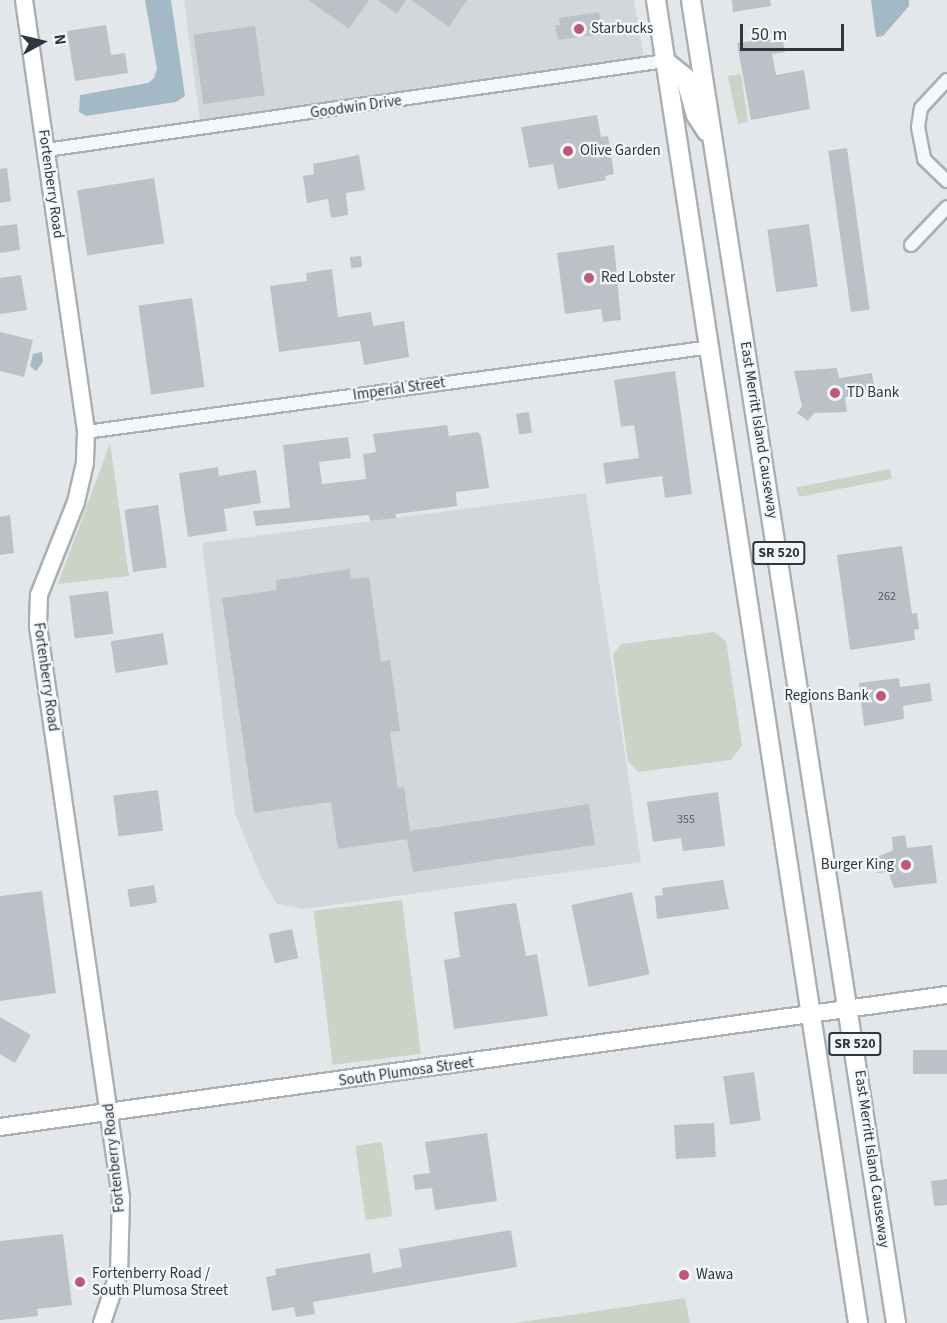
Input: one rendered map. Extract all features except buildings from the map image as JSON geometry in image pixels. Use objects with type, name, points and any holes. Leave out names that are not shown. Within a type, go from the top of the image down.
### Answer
[{"type":"main road","name":"SR 520","points":[[656,0],[711,347],[858,1323]]},
{"type":"main road","name":"East Merritt Island Causeway","points":[[691,0],[850,1010],[896,1323]]},
{"type":"main road","points":[[665,61],[684,77],[696,116],[713,144]]},
{"type":"main road","points":[[854,1300],[862,1323]]},
{"type":"street","name":"Fortenberry Road","points":[[24,0],[86,432],[85,463],[76,502],[39,595],[38,626],[121,1198],[118,1272],[102,1323]]},
{"type":"street","name":"Goodwin Drive","points":[[46,150],[665,61]]},
{"type":"street","points":[[947,80],[921,108],[918,127],[924,159],[947,181]]},
{"type":"street","points":[[911,245],[947,207]]},
{"type":"street","name":"Imperial Street","points":[[86,432],[711,347]]},
{"type":"street","name":"South Plumosa Street","points":[[0,1127],[812,1016],[947,995]]},
{"type":"shaded area","points":[[184,0],[634,0],[645,64],[201,129]]},
{"type":"shaded area","points":[[741,74],[748,122],[738,124],[728,76]]},
{"type":"shaded area","points":[[110,443],[129,576],[58,584]]},
{"type":"shaded area","points":[[890,469],[892,479],[799,497],[797,487]]},
{"type":"shaded area","points":[[586,493],[641,862],[303,909],[277,904],[262,879],[235,814],[202,543]]},
{"type":"shaded area","points":[[714,632],[726,641],[742,745],[731,760],[638,772],[628,761],[613,655],[621,644]]},
{"type":"shaded area","points":[[402,900],[421,1054],[333,1065],[314,911]]},
{"type":"shaded area","points":[[382,1142],[392,1216],[366,1220],[355,1146]]},
{"type":"shaded area","points":[[685,1298],[690,1323],[514,1323],[591,1312]]},
{"type":"water","points":[[145,0],[171,0],[185,96],[176,102],[86,116],[79,112],[80,95],[148,83],[154,78],[157,69]]},
{"type":"water","points":[[871,0],[909,0],[909,6],[883,36],[876,37]]},
{"type":"water","points":[[42,352],[43,362],[36,371],[30,366],[33,354]]},
{"type":"place","name":"Starbucks","points":[[579,29]]},
{"type":"place","name":"Olive Garden","points":[[568,151]]},
{"type":"place","name":"Red Lobster","points":[[589,278]]},
{"type":"place","name":"TD Bank","points":[[835,393]]},
{"type":"place","name":"Regions Bank","points":[[881,696]]},
{"type":"place","name":"Burger King","points":[[906,865]]},
{"type":"place","name":"Wawa","points":[[684,1275]]},
{"type":"place","name":"Fortenberry Road / South Plumosa Street","points":[[80,1282]]}]
